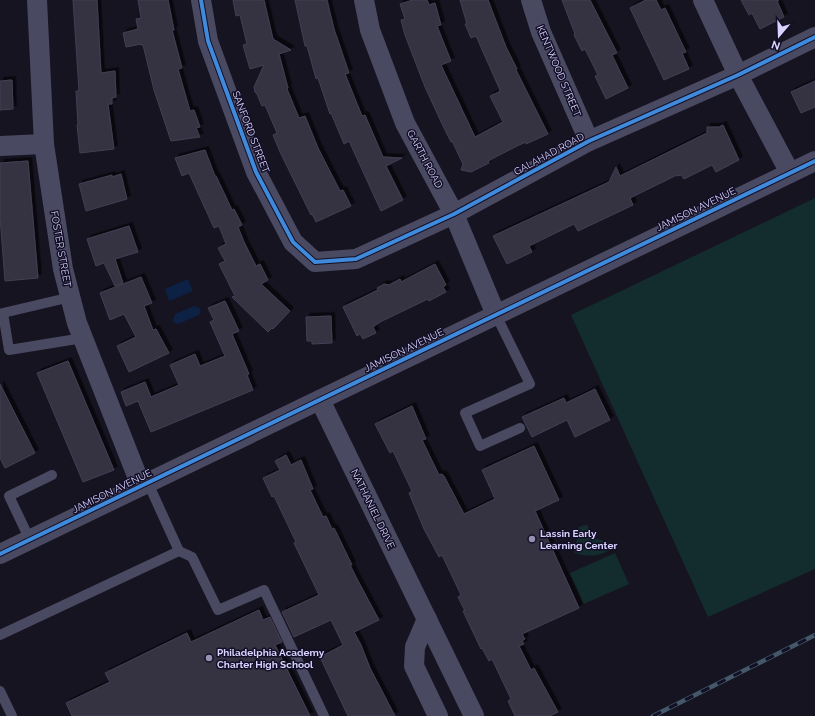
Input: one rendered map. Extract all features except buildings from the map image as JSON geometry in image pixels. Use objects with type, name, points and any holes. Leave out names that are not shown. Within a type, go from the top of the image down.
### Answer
[{"type":"street","name":"FOSTER STREET","points":[[37,0],[44,144],[63,269],[77,323],[144,484]]},
{"type":"street","name":"SANFORD STREET","points":[[201,0],[208,41],[256,172],[293,242],[311,258]]},
{"type":"street","name":"GARTH ROAD","points":[[364,0],[370,30],[405,123],[454,214],[496,315]]},
{"type":"street","name":"KENTWOOD STREET","points":[[531,0],[541,32],[589,141]]},
{"type":"street","points":[[703,0],[738,75],[790,173]]},
{"type":"street","name":"GALAHAD ROAD","points":[[311,258],[315,262],[356,258],[454,214],[589,141],[738,75],[815,37]]},
{"type":"street","points":[[0,146],[44,144]]},
{"type":"street","name":"JAMISON AVENUE","points":[[0,554],[815,161]]},
{"type":"street","name":"NATHANIEL DRIVE","points":[[320,400],[474,716]]},
{"type":"street","points":[[427,619],[415,647],[414,666],[438,716]]},
{"type":"lane","points":[[70,298],[3,313],[9,350],[84,338]]},
{"type":"lane","points":[[496,315],[530,384],[465,413],[480,446],[520,428]]},
{"type":"lane","points":[[30,540],[9,496],[52,475]]},
{"type":"lane","points":[[144,484],[179,551],[192,557],[218,610],[264,590],[324,716]]},
{"type":"lane","points":[[0,635],[179,551]]},
{"type":"lane","points":[[0,691],[12,716]]},
{"type":"green space","points":[[815,198],[815,569],[708,617],[571,315]]},
{"type":"green space","points":[[585,525],[588,526],[593,538],[609,542],[610,549],[602,554],[593,556],[575,553],[573,549],[577,540],[577,530],[579,527]]},
{"type":"green space","points":[[615,553],[629,584],[584,604],[570,573]]},
{"type":"water","points":[[188,279],[193,291],[169,301],[165,289]]},
{"type":"water","points":[[194,306],[201,310],[199,315],[178,324],[175,323],[173,320],[175,314]]},
{"type":"railway","points":[[653,716],[815,635]]},
{"type":"cycle path","points":[[201,0],[208,41],[256,172],[293,242],[315,262],[356,259],[454,214],[589,141],[738,75],[815,37]]},
{"type":"cycle path","points":[[0,554],[815,161]]},
{"type":"place","name":"Lassin Early Learning Center","points":[[532,539]]},
{"type":"place","name":"Philadelphia Academy Charter High School","points":[[209,658]]}]
